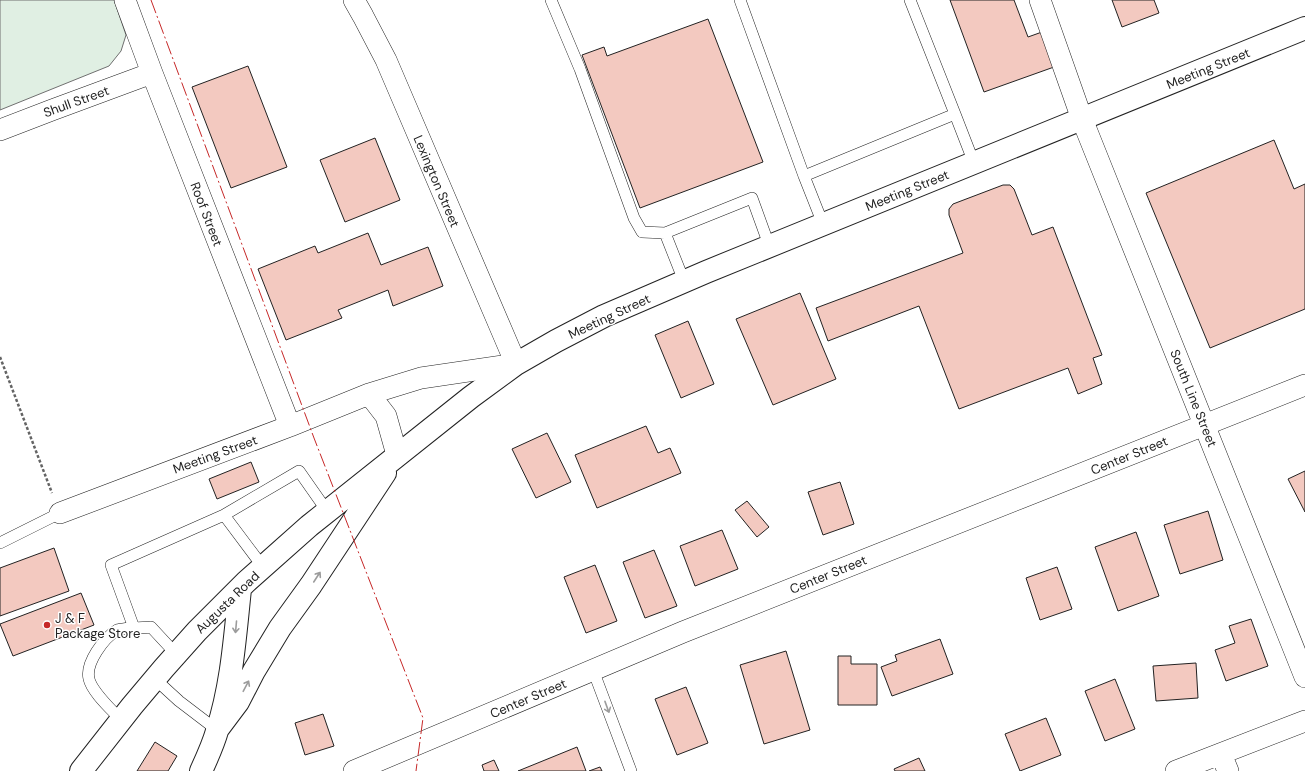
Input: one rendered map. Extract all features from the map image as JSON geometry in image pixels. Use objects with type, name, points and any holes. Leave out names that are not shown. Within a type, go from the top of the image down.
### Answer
[{"type":"main road","name":"Meeting Street","points":[[397,455],[516,364],[604,316],[769,245],[1305,28]]},
{"type":"main road","name":"Augusta Road","points":[[81,771],[121,720],[197,631],[263,567],[327,511],[397,455]]},
{"type":"main road","points":[[217,730],[238,702],[254,671],[280,628],[311,585],[397,455]]},
{"type":"main road","points":[[201,771],[217,730],[230,680],[240,589]]},
{"type":"street","name":"Roof Street","points":[[125,0],[290,426]]},
{"type":"street","name":"Lexington Street","points":[[354,0],[386,60],[516,364]]},
{"type":"street","name":"South Line Street","points":[[1040,0],[1082,119],[1305,677]]},
{"type":"street","name":"Shull Street","points":[[0,130],[152,73]]},
{"type":"street","name":"Meeting Street","points":[[60,513],[290,426],[369,394],[421,378],[516,364]]},
{"type":"street","name":"Center Street","points":[[361,770],[690,629],[1305,385]]},
{"type":"street","points":[[369,394],[386,416],[397,455]]},
{"type":"street","points":[[1176,771],[1225,762],[1305,721]]},
{"type":"lane","points":[[551,0],[580,68],[634,218],[642,232],[665,233],[752,198],[769,245]]},
{"type":"lane","points":[[740,0],[823,224]]},
{"type":"lane","points":[[910,0],[974,163]]},
{"type":"lane","points":[[804,176],[955,114]]},
{"type":"lane","points":[[665,233],[684,281]]},
{"type":"lane","points":[[134,628],[111,565],[224,515],[299,471],[327,511]]},
{"type":"lane","points":[[0,543],[60,513]]},
{"type":"lane","points":[[224,515],[263,567]]},
{"type":"lane","points":[[121,720],[95,691],[88,678],[91,659],[100,646],[118,630],[151,627],[176,654]]},
{"type":"lane","points":[[593,670],[631,771]]},
{"type":"lane","points":[[155,679],[179,701],[217,730]]},
{"type":"path","points":[[0,357],[60,513]]},
{"type":"green space","points":[[0,0],[114,0],[126,35],[121,51],[109,66],[0,110]]},
{"type":"building","points":[[950,0],[1014,0],[1028,37],[1042,32],[1054,67],[984,92]]},
{"type":"building","points":[[1112,0],[1154,0],[1159,13],[1122,27]]},
{"type":"building","points":[[708,19],[763,162],[640,208],[582,55],[604,47],[607,56]]},
{"type":"building","points":[[248,66],[287,167],[231,188],[192,87]]},
{"type":"building","points":[[375,138],[400,200],[345,222],[320,160]]},
{"type":"building","points":[[1274,140],[1294,189],[1305,184],[1305,309],[1210,348],[1146,193]]},
{"type":"building","points":[[1003,185],[1010,185],[1014,189],[1032,235],[1053,227],[1102,355],[1093,358],[1102,384],[1078,394],[1068,368],[959,409],[919,306],[828,341],[816,308],[963,253],[949,215],[949,209],[953,204]]},
{"type":"building","points":[[368,233],[381,265],[428,247],[443,286],[393,306],[388,290],[338,310],[342,318],[286,340],[258,269],[315,246],[318,253]]},
{"type":"building","points":[[800,293],[836,379],[773,405],[736,319]]},
{"type":"building","points":[[688,321],[714,384],[681,398],[655,335]]},
{"type":"building","points":[[646,426],[658,453],[670,448],[681,473],[597,508],[575,455]]},
{"type":"building","points":[[547,433],[571,482],[536,498],[512,449]]},
{"type":"building","points":[[251,462],[259,482],[217,499],[209,479]]},
{"type":"building","points":[[1305,471],[1305,512],[1288,479]]},
{"type":"building","points":[[840,482],[854,524],[823,535],[808,492]]},
{"type":"building","points":[[747,501],[769,527],[757,537],[735,510]]},
{"type":"building","points":[[1208,511],[1223,560],[1180,574],[1164,525]]},
{"type":"building","points":[[722,530],[738,569],[695,586],[680,546]]},
{"type":"building","points":[[1136,532],[1159,596],[1118,611],[1095,547]]},
{"type":"building","points":[[54,548],[69,591],[0,616],[0,568]]},
{"type":"building","points":[[654,550],[677,606],[645,618],[623,562]]},
{"type":"building","points":[[595,565],[617,621],[586,633],[564,577]]},
{"type":"building","points":[[1057,567],[1072,609],[1040,620],[1026,578]]},
{"type":"building","name":"J & F Package Store","points":[[81,593],[94,625],[13,656],[0,624]]},
{"type":"building","points":[[1251,619],[1268,666],[1226,681],[1215,650],[1235,643],[1229,626]]},
{"type":"building","points":[[940,639],[953,674],[892,696],[881,667],[897,661],[895,655]]},
{"type":"building","points":[[786,651],[810,730],[764,744],[740,665]]},
{"type":"building","points":[[838,656],[851,656],[851,664],[877,664],[877,705],[838,705]]},
{"type":"building","points":[[1196,663],[1198,698],[1156,701],[1153,666]]},
{"type":"building","points":[[1115,679],[1135,729],[1105,741],[1085,691]]},
{"type":"building","points":[[686,687],[708,743],[677,755],[655,699]]},
{"type":"building","points":[[323,714],[334,746],[305,755],[295,723]]},
{"type":"building","points":[[1046,718],[1061,755],[1020,771],[1005,734]]},
{"type":"building","points":[[155,742],[177,756],[168,771],[137,771]]},
{"type":"building","points":[[577,747],[586,771],[518,771]]},
{"type":"building","points":[[919,758],[925,771],[895,771],[894,769]]},
{"type":"building","points":[[494,760],[499,771],[484,771],[482,765]]},
{"type":"building","points":[[600,767],[602,771],[589,771]]},
{"type":"power","points":[[151,0],[314,438],[423,718],[416,771]]},
{"type":"place","name":"J & F Package Store","points":[[47,625]]}]
